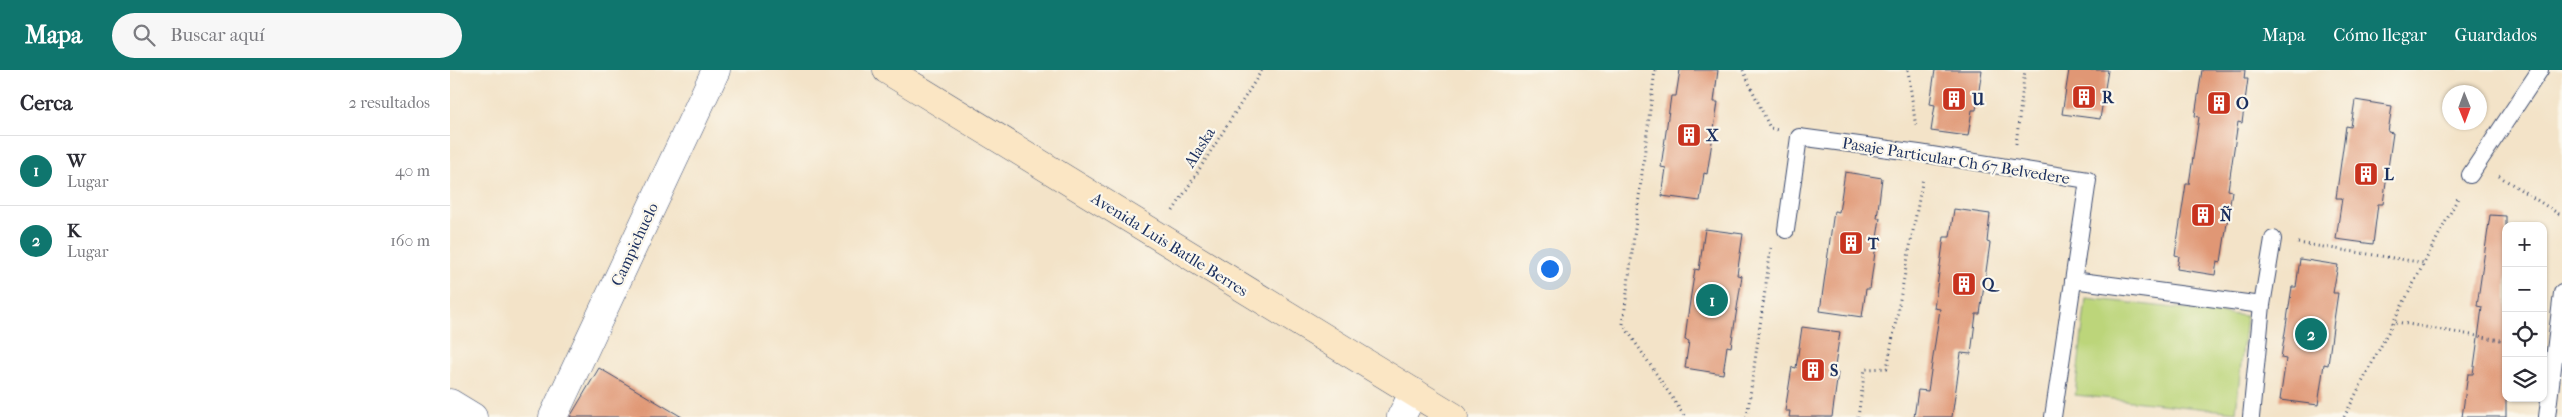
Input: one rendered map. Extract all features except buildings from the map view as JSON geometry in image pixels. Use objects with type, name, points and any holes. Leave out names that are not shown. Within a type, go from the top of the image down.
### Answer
[{"type":"main road","name":"Avenida Luis Batlle Berres","points":[[887,70],[1032,157],[1157,237],[1454,417]]},
{"type":"street","name":"Campichuelo","points":[[553,417],[716,70]]},
{"type":"street","points":[[1401,417],[1414,392]]},
{"type":"street","points":[[450,403],[472,417]]},
{"type":"lane","points":[[2474,169],[2540,70]]},
{"type":"lane","name":"Pasaje Particular Ch 67 Belvedere","points":[[1799,136],[1919,152],[2088,180],[2053,417]]},
{"type":"lane","points":[[1786,230],[1799,136]]},
{"type":"lane","points":[[2251,417],[2262,305],[2273,240]]},
{"type":"lane","points":[[2073,280],[2262,305]]},
{"type":"lane","points":[[2547,417],[2562,292]]},
{"type":"path","name":"Alaska","points":[[1157,237],[1262,70]]},
{"type":"path","points":[[1655,70],[1623,324],[1685,417]]},
{"type":"path","points":[[1743,70],[1770,128],[1799,136]]},
{"type":"path","points":[[1858,417],[1865,369],[1887,368],[1925,164],[1919,152],[1908,70]]},
{"type":"path","points":[[2014,168],[2025,70]]},
{"type":"path","points":[[2344,417],[2474,169],[2562,216]]},
{"type":"path","points":[[1747,417],[1772,240],[1786,230]]},
{"type":"path","points":[[2273,240],[2425,263]]},
{"type":"path","points":[[2395,322],[2502,340]]},
{"type":"green space","points":[[2086,298],[2246,316],[2236,412],[2075,395]]},
{"type":"place","name":"R","points":[[2084,97]]},
{"type":"place","name":"U","points":[[1954,99]]},
{"type":"place","name":"O","points":[[2219,103]]},
{"type":"place","name":"X","points":[[1689,135]]},
{"type":"place","name":"L","points":[[2366,174]]},
{"type":"place","name":"Ñ","points":[[2203,215]]},
{"type":"place","name":"T","points":[[1851,243]]},
{"type":"place","name":"Q","points":[[1964,284]]},
{"type":"place","name":"W","points":[[1712,300]]},
{"type":"place","name":"K","points":[[2311,334]]},
{"type":"place","name":"S","points":[[1813,370]]}]
